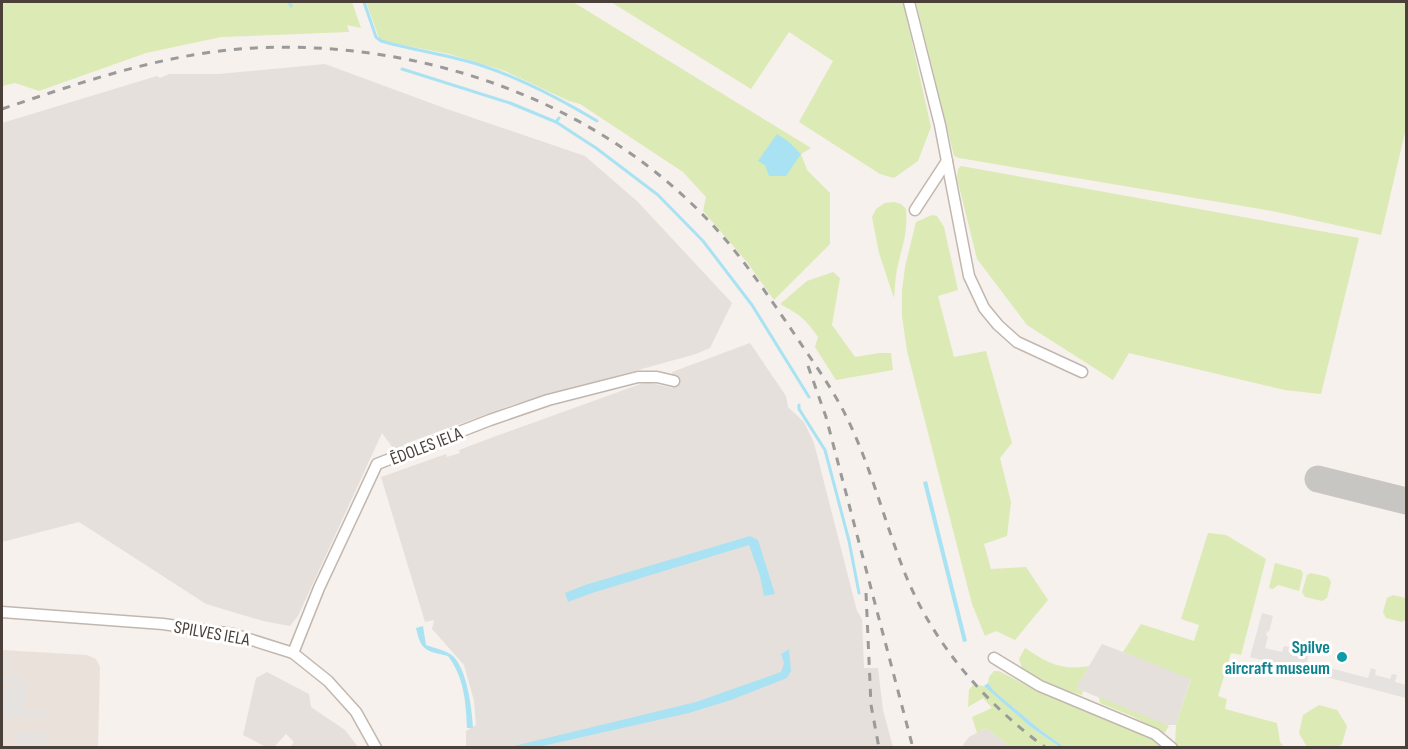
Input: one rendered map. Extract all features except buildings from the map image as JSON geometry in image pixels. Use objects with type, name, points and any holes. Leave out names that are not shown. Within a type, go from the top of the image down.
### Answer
[{"type":"street","points":[[909,2],[940,125],[969,276],[984,308],[1017,342],[1082,372]]},
{"type":"street","points":[[915,210],[947,161]]},
{"type":"street","name":"ĒDOLES IELA","points":[[293,653],[319,588],[377,464],[548,400],[638,377],[657,377],[674,381]]},
{"type":"street","name":"SPILVES IELA","points":[[2,612],[163,624],[233,634],[293,653],[328,681],[356,712],[376,747]]},
{"type":"street","points":[[994,658],[1040,686],[1155,734],[1172,747]]},
{"type":"shaded area","points":[[325,64],[585,156],[638,202],[732,303],[710,348],[696,354],[512,405],[407,443],[395,451],[382,433],[298,616],[290,626],[263,621],[206,604],[79,522],[2,542],[2,123],[157,76],[160,78],[169,74],[218,74]]},
{"type":"shaded area","points":[[750,343],[786,396],[788,407],[804,422],[814,443],[857,611],[862,619],[864,668],[878,668],[883,710],[893,747],[466,747],[466,731],[476,725],[474,701],[464,665],[432,629],[434,620],[425,622],[381,477],[446,454],[447,457],[460,453],[459,450],[646,382],[673,388],[672,372]]},
{"type":"shaded area","points":[[1262,613],[1273,616],[1266,635],[1268,637],[1265,648],[1282,652],[1284,646],[1289,647],[1288,652],[1303,656],[1304,651],[1309,652],[1307,662],[1368,678],[1371,668],[1376,670],[1375,675],[1390,679],[1392,674],[1397,675],[1395,682],[1406,685],[1406,698],[1250,657]]},
{"type":"shaded area","points":[[1102,644],[1191,678],[1176,725],[1165,725],[1076,688]]},
{"type":"shaded area","points":[[2,650],[87,655],[96,659],[100,667],[98,747],[2,747]]},
{"type":"shaded area","points":[[2,658],[10,664],[3,673],[4,675],[26,675],[26,707],[18,707],[18,709],[45,709],[45,718],[3,718],[3,689],[9,689],[9,684],[2,683]]},
{"type":"shaded area","points":[[267,672],[309,694],[311,707],[345,730],[358,747],[290,747],[294,742],[286,734],[274,747],[266,747],[243,735],[256,678]]},
{"type":"shaded area","points":[[986,728],[1011,747],[961,748],[969,737]]},
{"type":"shaded area","points":[[15,732],[45,733],[45,745],[15,745]]},
{"type":"green space","points":[[2,2],[352,2],[361,28],[347,25],[349,32],[221,37],[146,53],[39,91],[15,83],[2,86]]},
{"type":"green space","points":[[366,2],[573,2],[811,148],[801,154],[807,170],[830,193],[830,244],[774,300],[747,262],[703,211],[706,197],[683,172],[580,104],[505,71],[449,54],[383,41],[379,38]]},
{"type":"green space","points":[[611,2],[903,2],[931,127],[918,161],[894,178],[880,174],[799,122],[833,61],[789,32],[751,89]]},
{"type":"green space","points":[[916,2],[1406,2],[1406,128],[1381,235],[1272,211],[954,156]]},
{"type":"green space","points":[[961,166],[1359,238],[1321,394],[1285,390],[1129,353],[1113,380],[1027,325],[977,259],[957,178],[958,169]]},
{"type":"green space","points":[[894,202],[906,209],[906,226],[896,273],[894,298],[879,253],[872,217],[876,209],[885,203]]},
{"type":"green space","points":[[932,215],[937,216],[944,227],[958,290],[938,296],[954,357],[986,351],[1012,443],[1000,458],[1011,502],[1007,536],[984,544],[991,569],[1026,567],[1048,600],[1015,640],[996,631],[985,636],[972,604],[907,351],[902,316],[905,267],[916,222]]},
{"type":"green space","points":[[833,272],[840,278],[832,325],[855,357],[891,353],[893,370],[836,380],[815,347],[818,337],[806,321],[780,304],[807,281]]},
{"type":"green space","points":[[1208,533],[1226,535],[1266,559],[1241,655],[1231,653],[1218,696],[1227,699],[1225,709],[1277,723],[1280,742],[1284,747],[1179,747],[1175,744],[1176,725],[1191,679],[1123,652],[1141,624],[1194,641],[1199,625],[1181,619]]},
{"type":"green space","points":[[1275,563],[1301,570],[1303,574],[1299,591],[1278,585],[1273,589],[1269,588]]},
{"type":"green space","points":[[1311,573],[1328,577],[1331,582],[1327,598],[1322,601],[1305,597],[1302,592],[1307,575]]},
{"type":"green space","points":[[1393,595],[1406,598],[1406,619],[1402,622],[1386,618],[1383,612],[1387,598]]},
{"type":"green space","points":[[1025,648],[1055,664],[1071,667],[1089,666],[1076,688],[1083,691],[1082,695],[1026,673],[1019,659]]},
{"type":"green space","points":[[994,671],[999,671],[1030,687],[1151,737],[1163,747],[1064,747],[994,691],[988,683]]},
{"type":"green space","points":[[973,685],[984,686],[990,690],[1032,728],[1060,747],[1011,747],[986,728],[977,733],[972,717],[992,708],[983,698],[968,707],[969,690]]},
{"type":"green space","points":[[1099,697],[1169,726],[1164,734],[1134,717],[1100,703]]},
{"type":"green space","points":[[1319,705],[1337,710],[1347,726],[1342,744],[1337,747],[1307,747],[1299,733],[1303,715]]},
{"type":"water","points":[[777,134],[801,154],[786,176],[769,176],[765,165],[758,161]]},
{"type":"water","points":[[927,481],[967,641],[963,642],[923,482]]},
{"type":"water","points":[[750,536],[758,540],[775,594],[764,596],[760,576],[749,545],[568,602],[565,593],[585,585]]},
{"type":"water","points":[[423,626],[426,645],[453,656],[462,670],[470,700],[473,728],[467,728],[465,699],[458,672],[448,656],[430,651],[423,646],[416,628]]},
{"type":"water","points":[[789,649],[791,671],[787,678],[731,700],[689,713],[538,747],[510,747],[696,702],[781,672],[784,663],[781,654]]},
{"type":"water","points":[[988,683],[994,691],[1064,747],[1060,747],[1032,728],[984,686]]},
{"type":"waterway","points":[[289,2],[291,6]]},
{"type":"waterway","points":[[364,2],[376,37],[381,41],[456,58],[495,70],[540,90],[597,121]]},
{"type":"waterway","points":[[402,69],[510,103],[556,122],[559,118]]},
{"type":"waterway","points":[[556,122],[596,148],[658,195],[703,241],[752,305],[809,397]]},
{"type":"waterway","points":[[799,405],[799,409],[825,450],[849,541],[859,593]]},
{"type":"taxiway","points":[[1318,479],[1406,501]]},
{"type":"railway","points":[[2,109],[89,80],[148,64],[239,49],[303,47],[367,53],[430,64],[492,82],[551,107],[607,138],[659,175],[706,218],[761,286],[835,395],[847,418],[864,457],[906,576],[932,626],[947,649],[983,692],[1002,712],[1046,748]]},
{"type":"railway","points":[[808,366],[826,417],[913,748]]},
{"type":"railway","points":[[866,593],[871,705],[879,748]]},
{"type":"place","name":"Spilve aircraft museum","points":[[1342,657]]}]
